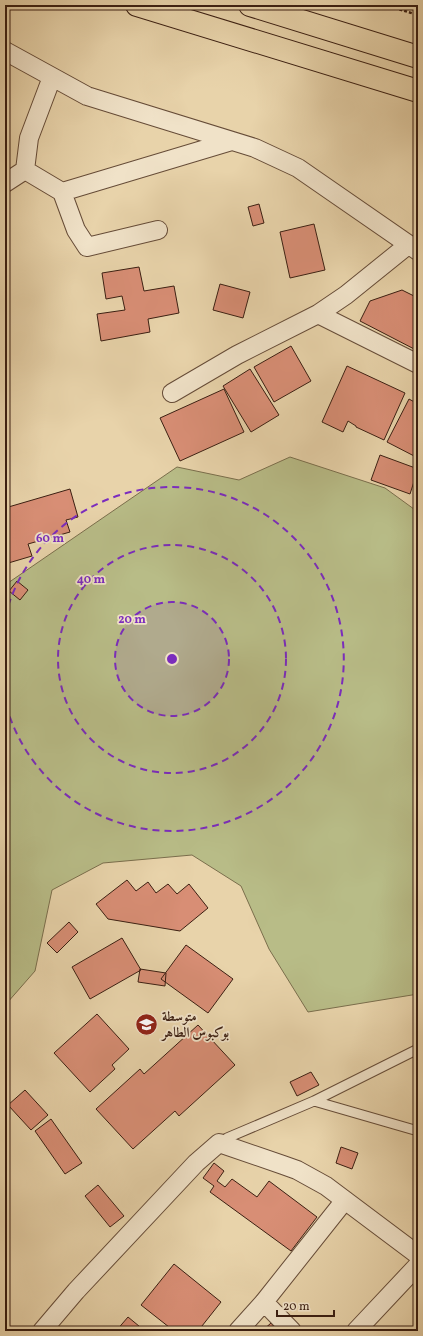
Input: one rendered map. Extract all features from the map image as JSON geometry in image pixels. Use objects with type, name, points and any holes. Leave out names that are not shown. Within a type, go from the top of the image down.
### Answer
[{"type":"highway","points":[[137,5],[418,91]]},
{"type":"highway","points":[[250,5],[418,57]]},
{"type":"street","points":[[5,51],[87,96],[255,148],[298,168],[413,248],[318,314],[237,355],[172,393]]},
{"type":"street","points":[[5,183],[25,170],[29,138],[52,77]]},
{"type":"street","points":[[62,192],[232,141]]},
{"type":"street","points":[[25,170],[62,192],[76,230],[87,246],[158,230]]},
{"type":"street","points":[[318,314],[418,364]]},
{"type":"street","points":[[42,1331],[76,1291],[196,1163],[219,1143],[297,1170],[326,1186],[418,1256]]},
{"type":"street","points":[[238,1331],[264,1302],[344,1200]]},
{"type":"street","points":[[356,1331],[418,1265]]},
{"type":"street","points":[[264,1302],[292,1331]]},
{"type":"lane","points":[[219,1143],[227,1138],[314,1101],[418,1049]]},
{"type":"lane","points":[[314,1101],[418,1131]]},
{"type":"path","points":[[385,5],[418,15]]},
{"type":"green space","points":[[290,457],[385,488],[418,512],[418,994],[308,1012],[269,949],[241,886],[192,855],[103,863],[52,890],[35,971],[7,1003],[5,1002],[5,585],[177,467],[239,480]]},
{"type":"building","points":[[259,204],[264,223],[253,226],[248,207]]},
{"type":"building","points":[[314,224],[325,270],[290,278],[280,232]]},
{"type":"building","points":[[139,267],[144,291],[174,286],[179,313],[148,319],[150,332],[101,341],[97,314],[125,310],[122,296],[106,299],[102,273]]},
{"type":"building","points":[[220,284],[250,292],[243,318],[213,310]]},
{"type":"building","points":[[402,290],[418,298],[418,351],[360,321],[370,301]]},
{"type":"building","points":[[291,346],[311,381],[274,402],[254,367]]},
{"type":"building","points":[[347,366],[405,393],[384,440],[356,427],[348,421],[343,432],[322,422]]},
{"type":"building","points":[[250,369],[279,415],[251,432],[223,386]]},
{"type":"building","points":[[224,389],[244,432],[180,461],[160,418]]},
{"type":"building","points":[[409,399],[418,404],[418,458],[387,442]]},
{"type":"building","points":[[380,455],[418,469],[410,494],[371,480]]},
{"type":"building","points":[[70,489],[78,517],[66,520],[70,532],[28,544],[32,556],[5,564],[5,508]]},
{"type":"building","points":[[17,581],[28,590],[20,600],[9,591]]},
{"type":"building","points":[[127,880],[136,891],[148,882],[156,893],[168,884],[177,894],[189,884],[208,908],[180,931],[108,919],[96,904]]},
{"type":"building","points":[[69,922],[78,932],[57,953],[47,943]]},
{"type":"building","points":[[122,938],[141,970],[90,999],[72,967]]},
{"type":"building","points":[[186,945],[233,979],[208,1013],[161,979]]},
{"type":"building","points":[[140,969],[166,973],[165,986],[138,982]]},
{"type":"building","points":[[97,1014],[129,1049],[112,1065],[115,1069],[90,1092],[54,1053]]},
{"type":"building","points":[[198,1025],[235,1065],[179,1116],[175,1111],[133,1149],[96,1109],[140,1069],[144,1074]]},
{"type":"building","points":[[311,1072],[319,1085],[297,1096],[290,1082]]},
{"type":"building","points":[[25,1090],[48,1115],[31,1130],[8,1105]]},
{"type":"building","points":[[51,1119],[82,1163],[65,1174],[35,1131]]},
{"type":"building","points":[[341,1147],[358,1153],[352,1169],[336,1163]]},
{"type":"building","points":[[214,1163],[224,1171],[217,1181],[225,1187],[232,1179],[257,1197],[269,1181],[317,1217],[291,1251],[210,1192],[214,1186],[203,1178]]},
{"type":"building","points":[[98,1185],[124,1216],[110,1227],[85,1196]]},
{"type":"building","points":[[174,1264],[221,1302],[198,1331],[174,1331],[141,1305]]},
{"type":"building","points":[[128,1317],[145,1331],[116,1331]]},
{"type":"building","points":[[271,1323],[278,1331],[262,1331]]},
{"type":"place","name":"متوسطة بوكبوس الطاهر","points":[[147,1024]]}]
